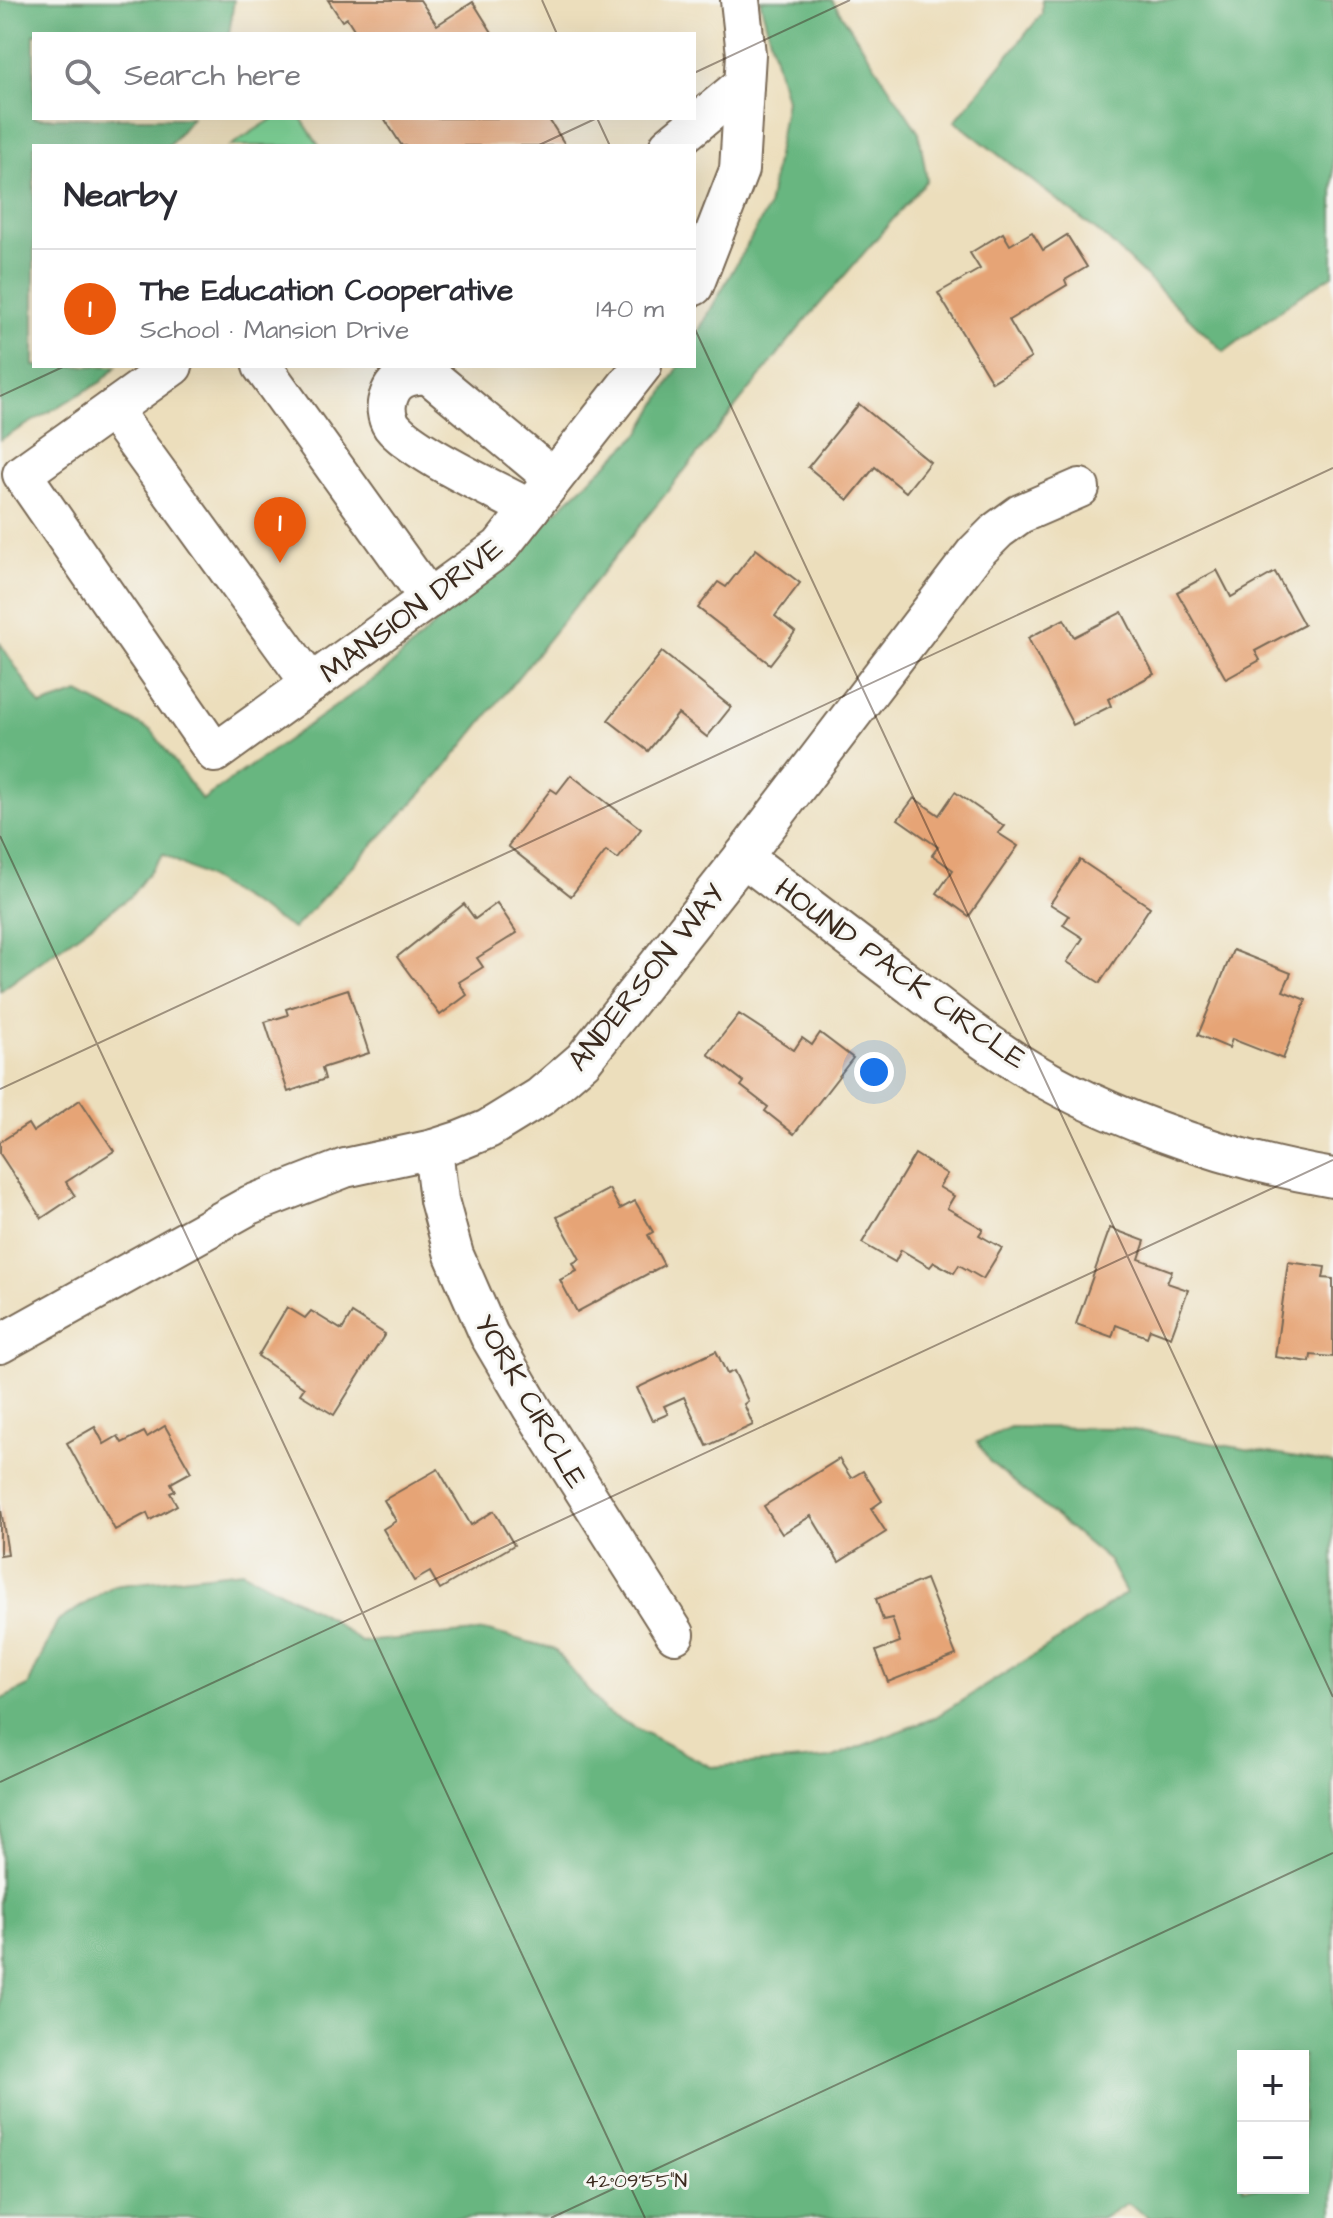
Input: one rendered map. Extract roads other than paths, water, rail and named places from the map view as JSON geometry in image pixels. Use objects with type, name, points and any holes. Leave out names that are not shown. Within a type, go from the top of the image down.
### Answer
[{"type":"street","points":[[696,281],[739,170],[746,54],[740,0]]},
{"type":"street","points":[[671,144],[744,84]]},
{"type":"street","points":[[170,368],[112,410],[311,684]]},
{"type":"street","points":[[263,368],[429,599]]},
{"type":"street","name":"MANSION DRIVE","points":[[112,410],[22,474],[215,753],[500,547],[640,368]]},
{"type":"street","points":[[530,509],[409,442],[392,425],[387,414],[388,398],[395,383],[410,375],[428,374],[553,478]]},
{"type":"street","name":"ANDERSON WAY","points":[[0,1344],[250,1205],[345,1168],[433,1149],[488,1129],[540,1097],[583,1060],[743,857],[975,553],[1020,514],[1080,488]]},
{"type":"street","name":"HOUND PACK CIRCLE","points":[[743,857],[996,1050],[1068,1090],[1143,1125],[1220,1152],[1300,1173],[1333,1178]]},
{"type":"street","name":"YORK CIRCLE","points":[[433,1149],[439,1200],[454,1255],[489,1335],[524,1396],[675,1634]]},
{"type":"place","name":"The Education Cooperative","points":[[280,563]]}]
